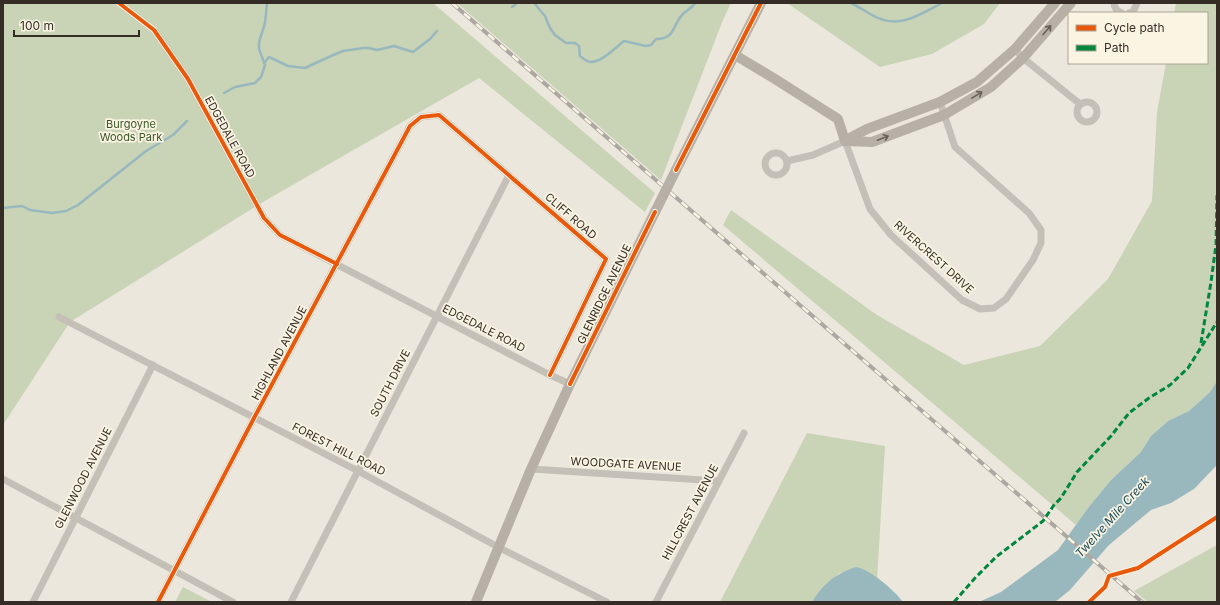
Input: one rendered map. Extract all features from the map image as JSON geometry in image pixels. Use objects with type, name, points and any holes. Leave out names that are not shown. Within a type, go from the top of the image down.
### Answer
[{"type":"street","name":"EDGEDALE ROAD","points":[[119,3],[154,30],[188,79],[264,218],[280,235],[570,384]]},
{"type":"street","name":"GLENRIDGE AVENUE","points":[[476,602],[531,469],[570,384],[761,3]]},
{"type":"street","points":[[787,161],[813,155],[868,129],[940,102],[977,82],[1015,49],[1055,3]]},
{"type":"street","points":[[845,141],[872,142],[944,115],[990,87],[1023,58],[1071,3]]},
{"type":"street","points":[[1114,3],[1114,6],[1118,12]]},
{"type":"street","points":[[1015,49],[1023,58],[1080,104]]},
{"type":"street","points":[[734,55],[775,79],[838,120],[845,141]]},
{"type":"street","name":"RIVERCREST DRIVE","points":[[845,141],[870,209],[891,235],[962,300],[980,309],[994,308],[1006,299],[1033,260],[1041,243],[1041,230],[1029,213],[955,147],[940,102]]},
{"type":"street","name":"CLIFF ROAD","points":[[421,117],[439,115],[606,259],[550,375]]},
{"type":"street","name":"HIGHLAND AVENUE","points":[[158,602],[254,418],[410,126],[421,117]]},
{"type":"street","name":"SOUTH DRIVE","points":[[290,602],[509,175]]},
{"type":"street","name":"FOREST HILL ROAD","points":[[59,317],[358,471],[498,547],[607,602]]},
{"type":"street","name":"GLENWOOD AVENUE","points":[[33,602],[153,365]]},
{"type":"street","name":"HILLCREST AVENUE","points":[[656,602],[744,433]]},
{"type":"street","name":"WOODGATE AVENUE","points":[[531,469],[719,481]]},
{"type":"street","points":[[3,479],[233,602]]},
{"type":"green space","name":"Burgoyne Woods Park","points":[[3,3],[433,3],[655,193],[645,212],[479,78],[263,202],[70,322],[3,425]]},
{"type":"green space","points":[[457,3],[731,3],[661,180]]},
{"type":"green space","points":[[787,3],[1000,3],[984,24],[932,54],[880,67]]},
{"type":"green space","points":[[1176,3],[1217,3],[1217,381],[1210,392],[1189,411],[1168,421],[1151,436],[1141,452],[1111,480],[1076,525],[723,225],[731,210],[877,315],[964,365],[1040,346],[1108,279],[1152,201],[1157,112],[1166,64],[1208,64],[1208,12],[1174,12]]},
{"type":"green space","points":[[807,433],[885,446],[877,580],[860,571],[839,573],[832,582],[825,602],[720,602]]},
{"type":"green space","points":[[1217,545],[1217,602],[1148,602],[1134,591]]},
{"type":"green space","points":[[183,587],[212,602],[175,602]]},
{"type":"water","name":"Twelve Mile Creek","points":[[1217,381],[1217,465],[1194,489],[1171,503],[1151,510],[1109,545],[1070,590],[1055,602],[979,602],[1001,592],[1058,550],[1088,508],[1111,480],[1141,452],[1151,436],[1168,421],[1189,411],[1210,392]]},
{"type":"water","points":[[856,567],[868,572],[882,581],[903,602],[812,602],[826,584],[836,576]]},
{"type":"waterway","points":[[224,93],[235,87],[255,83],[261,77],[265,65],[259,49],[259,42],[265,23],[267,3]]},
{"type":"waterway","points":[[512,7],[517,3]]},
{"type":"waterway","points":[[534,3],[545,16],[555,35],[566,43],[575,43],[579,46],[580,56],[591,62],[600,60],[624,41],[646,46],[651,45],[656,39],[667,37],[673,31],[683,14],[695,3]]},
{"type":"waterway","points":[[851,3],[876,17],[893,21],[910,19],[942,3]]},
{"type":"waterway","points":[[264,63],[269,57],[288,66],[305,68],[343,51],[363,48],[377,50],[394,46],[413,52],[430,39],[437,31]]},
{"type":"waterway","points":[[3,208],[22,206],[30,210],[52,213],[66,211],[78,205],[146,151],[173,135],[187,121]]},
{"type":"railway","points":[[452,3],[1142,602]]},
{"type":"marked path","points":[[1201,343],[1216,245],[1217,195]]},
{"type":"marked path","points":[[954,602],[996,557],[1043,521],[1061,498],[1077,472],[1111,436],[1129,413],[1170,385],[1188,368],[1217,322]]},
{"type":"cycle path","points":[[119,3],[154,30],[188,79],[264,218],[280,235],[337,264]]},
{"type":"cycle path","points":[[676,170],[761,3]]},
{"type":"cycle path","points":[[158,602],[254,418],[410,126],[421,117],[439,115],[606,259],[550,375]]},
{"type":"cycle path","points":[[570,384],[655,212]]},
{"type":"cycle path","points":[[1089,602],[1105,587],[1109,576],[1138,568],[1217,517]]}]
